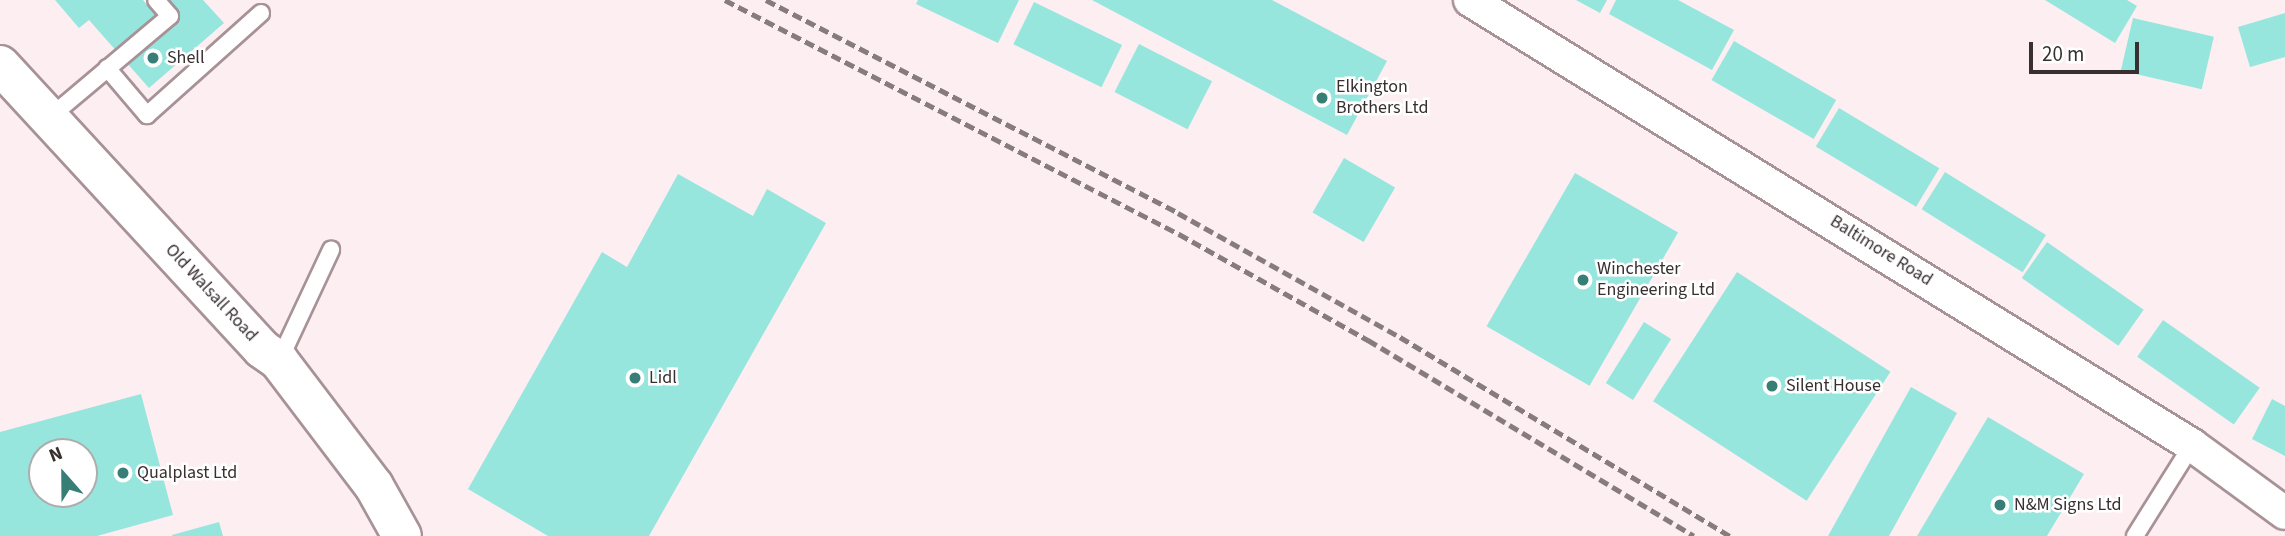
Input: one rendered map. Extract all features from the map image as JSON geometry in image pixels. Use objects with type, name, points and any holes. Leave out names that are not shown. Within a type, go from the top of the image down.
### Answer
[{"type":"main road","name":"Old Walsall Road","points":[[0,65],[262,349],[278,361],[374,486],[402,536]]},
{"type":"street","name":"Baltimore Road","points":[[1470,0],[2192,445],[2285,513]]},
{"type":"lane","points":[[49,118],[170,16],[156,0]]},
{"type":"lane","points":[[107,68],[147,115],[261,13]]},
{"type":"lane","points":[[278,361],[331,250]]},
{"type":"lane","points":[[2135,536],[2192,445]]},
{"type":"building","name":"Shell","points":[[55,0],[143,0],[149,7],[157,0],[203,0],[224,23],[149,88],[89,20],[79,28]]},
{"type":"building","points":[[918,0],[1019,0],[998,43],[916,4]]},
{"type":"building","name":"Elkington Brothers Ltd","points":[[1092,0],[1272,0],[1387,61],[1347,135]]},
{"type":"building","points":[[1576,0],[1607,0],[1600,13]]},
{"type":"building","points":[[1616,0],[1678,0],[1734,30],[1712,70],[1609,14]]},
{"type":"building","points":[[2045,0],[2127,0],[2137,6],[2115,43]]},
{"type":"building","points":[[1034,2],[1122,45],[1101,87],[1013,44]]},
{"type":"building","points":[[2285,13],[2285,57],[2250,67],[2238,27]]},
{"type":"building","points":[[2133,18],[2214,37],[2202,89],[2121,71]]},
{"type":"building","points":[[1734,41],[1836,100],[1814,139],[1712,80]]},
{"type":"building","points":[[1139,44],[1212,81],[1188,129],[1114,92]]},
{"type":"building","points":[[1839,108],[1939,168],[1916,207],[1816,147]]},
{"type":"building","points":[[1344,158],[1395,188],[1364,242],[1312,213]]},
{"type":"building","points":[[1945,172],[2046,235],[2023,272],[1922,209]]},
{"type":"building","name":"Winchester Engineering Ltd","points":[[1575,173],[1678,232],[1590,386],[1486,326]]},
{"type":"building","name":"Lidl","points":[[678,174],[753,216],[767,189],[826,223],[649,536],[548,536],[468,489],[602,252],[627,267]]},
{"type":"building","points":[[2047,242],[2144,310],[2118,346],[2022,278]]},
{"type":"building","name":"Silent House","points":[[1737,272],[1890,372],[1807,501],[1653,401]]},
{"type":"building","points":[[2163,320],[2260,388],[2234,425],[2137,357]]},
{"type":"building","points":[[1644,322],[1671,339],[1633,400],[1606,383]]},
{"type":"building","points":[[1911,387],[1957,413],[1889,536],[1828,536]]},
{"type":"building","name":"Qualplast Ltd","points":[[141,394],[173,515],[97,536],[0,536],[0,432]]},
{"type":"building","points":[[2272,399],[2285,406],[2285,456],[2252,439]]},
{"type":"building","name":"N&M Signs Ltd","points":[[1988,417],[2084,474],[2047,536],[1917,536]]},
{"type":"building","points":[[219,522],[223,536],[172,536],[172,535]]},
{"type":"railway","points":[[725,0],[1179,234],[1368,340],[1694,536]]},
{"type":"railway","points":[[766,0],[1178,213],[1400,337],[1730,536]]},
{"type":"place","name":"Shell","points":[[153,58]]},
{"type":"place","name":"Elkington Brothers Ltd","points":[[1322,98]]},
{"type":"place","name":"Winchester Engineering Ltd","points":[[1583,280]]},
{"type":"place","name":"Lidl","points":[[635,378]]},
{"type":"place","name":"Silent House","points":[[1772,386]]},
{"type":"place","name":"Qualplast Ltd","points":[[123,473]]},
{"type":"place","name":"N&M Signs Ltd","points":[[2000,505]]}]
